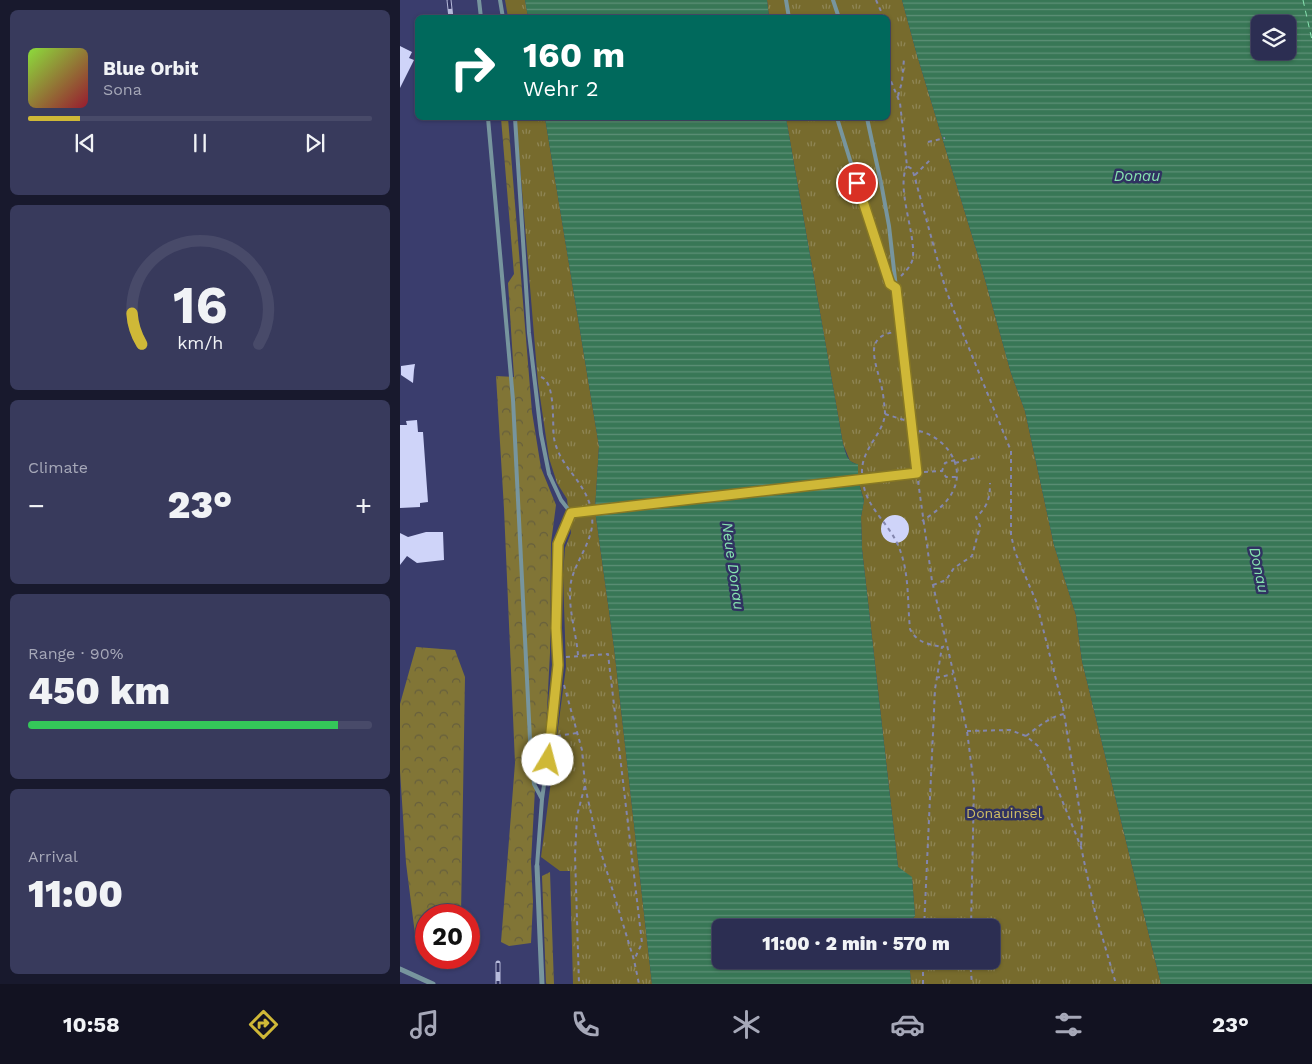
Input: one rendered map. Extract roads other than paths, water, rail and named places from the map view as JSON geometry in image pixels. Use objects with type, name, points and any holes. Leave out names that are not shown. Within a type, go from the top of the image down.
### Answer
[{"type":"street","points":[[537,866],[542,984]]},
{"type":"street","points":[[400,970],[433,984]]},
{"type":"lane","points":[[479,0],[480,15]]},
{"type":"lane","points":[[500,0],[502,15]]},
{"type":"lane","points":[[786,0],[788,15]]},
{"type":"lane","points":[[833,0],[838,15]]},
{"type":"lane","points":[[488,120],[513,400],[532,759],[534,784],[542,799]]},
{"type":"lane","points":[[515,120],[529,333],[540,434],[549,474],[560,500],[571,513]]},
{"type":"lane","points":[[838,120],[878,250],[890,284],[896,288]]},
{"type":"lane","points":[[571,513],[917,473],[896,288],[882,188],[867,120]]},
{"type":"lane","points":[[537,866],[542,799],[551,737],[558,657],[556,628],[558,544],[571,513]]},
{"type":"water","points":[[525,0],[767,0],[769,15],[528,15]]},
{"type":"water","name":"Donau","points":[[902,0],[1312,0],[1312,984],[1161,984],[1082,661],[1076,615],[1054,545],[1025,411],[1011,373]]},
{"type":"water","name":"Neue Donau","points":[[545,120],[786,120],[843,444],[849,460],[858,464],[858,480],[864,501],[861,517],[862,549],[898,867],[912,877],[915,916],[912,919],[712,919],[712,969],[910,969],[911,984],[652,984],[614,647],[595,510],[599,446]]},
{"type":"railway","points":[[449,0],[451,15]]},
{"type":"railway","points":[[498,963],[498,984]]},
{"type":"park label","name":"Donauinsel","points":[[1004,813]]}]
